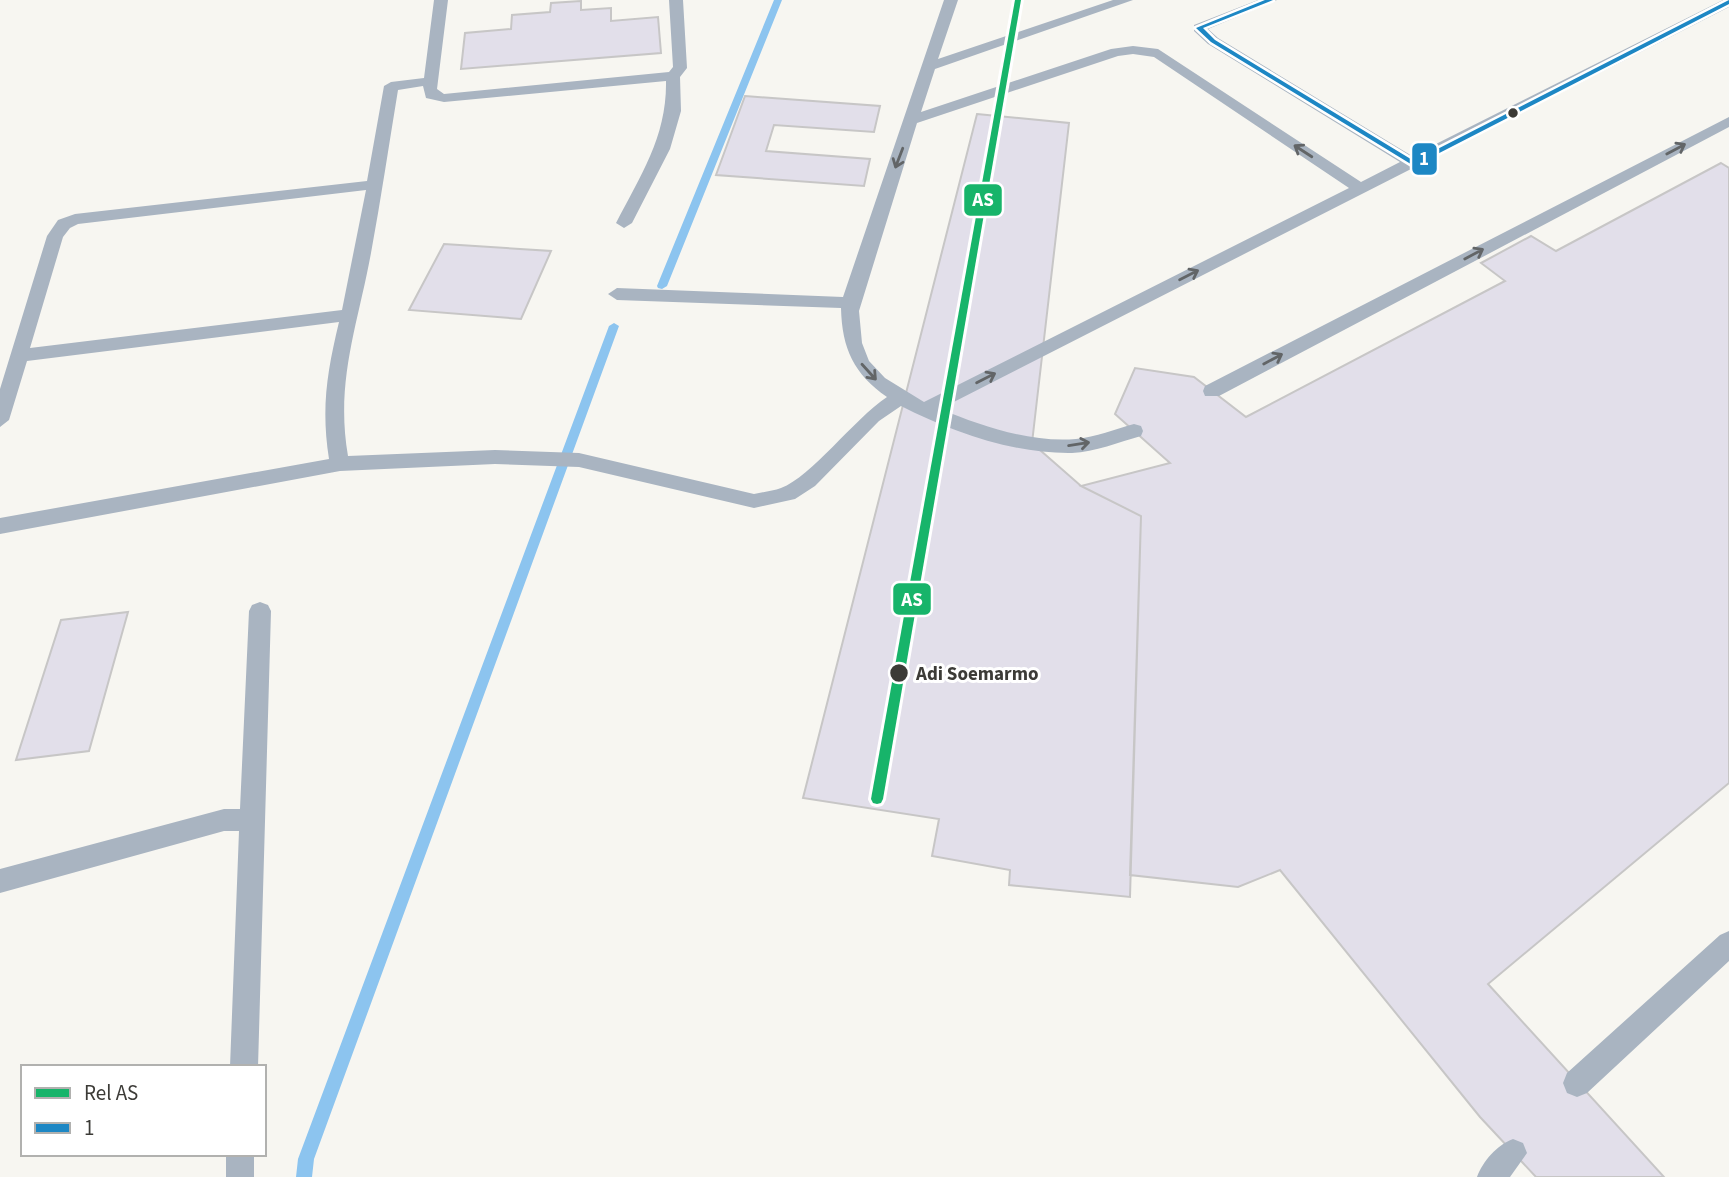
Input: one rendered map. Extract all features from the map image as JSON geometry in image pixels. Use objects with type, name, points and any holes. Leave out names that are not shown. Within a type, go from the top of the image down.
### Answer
[{"type":"lane","points":[[442,0],[431,96],[444,98],[673,76]]},
{"type":"lane","points":[[624,223],[662,149],[674,111],[673,76],[680,68],[676,0]]},
{"type":"lane","points":[[951,0],[850,303],[849,331],[861,364],[884,388],[925,409],[987,432],[1039,445],[1075,446],[1134,431]]},
{"type":"lane","points":[[928,67],[1126,0]]},
{"type":"lane","points":[[1270,0],[1199,28],[1213,41],[1414,164]]},
{"type":"lane","points":[[925,409],[1360,188],[1414,164],[1729,2]]},
{"type":"lane","points":[[913,120],[1116,52],[1133,50],[1158,53],[1360,188]]},
{"type":"lane","points":[[340,464],[333,405],[334,383],[350,314],[391,86],[432,80]]},
{"type":"lane","points":[[1212,391],[1728,123]]},
{"type":"lane","points":[[0,420],[55,236],[64,223],[75,219],[372,185]]},
{"type":"lane","points":[[617,294],[850,303]]},
{"type":"lane","points":[[19,356],[350,314]]},
{"type":"lane","points":[[0,526],[340,464],[495,457],[579,460],[754,501],[788,494],[808,481],[872,416],[901,397]]},
{"type":"lane","points":[[244,1065],[260,611]]},
{"type":"lane","points":[[0,881],[224,820],[251,820]]},
{"type":"lane","points":[[1577,1083],[1729,944]]},
{"type":"lane","points":[[1491,1177],[1513,1153]]},
{"type":"lane","points":[[240,1156],[240,1177]]},
{"type":"building","points":[[581,1],[581,10],[611,8],[611,21],[658,17],[661,53],[461,69],[465,33],[511,29],[512,15],[550,12],[551,3]]},
{"type":"building","points":[[745,96],[880,106],[874,132],[774,125],[766,151],[870,159],[864,186],[716,175]]},
{"type":"building","points":[[977,114],[1069,123],[1032,443],[1081,486],[1141,516],[1130,897],[1009,885],[1010,870],[932,856],[939,819],[803,798]]},
{"type":"building","points":[[1721,163],[1729,168],[1729,783],[1488,984],[1664,1177],[1536,1177],[1480,1117],[1280,870],[1238,887],[1130,875],[1141,516],[1081,486],[1170,463],[1115,414],[1135,368],[1194,377],[1246,417],[1505,281],[1481,263],[1531,236],[1556,251]]},
{"type":"building","points":[[444,244],[551,251],[521,319],[409,310]]},
{"type":"building","points":[[128,612],[89,751],[16,760],[61,620]]},
{"type":"waterway","points":[[662,286],[778,0]]},
{"type":"waterway","points":[[304,1177],[306,1159],[614,326]]},
{"type":"rail line","name":"AS","points":[[877,799],[1018,0]]},
{"type":"transit line","name":"1","points":[[1270,0],[1199,28],[1213,41],[1414,164],[1729,2]]},
{"type":"place","name":"Adi Soemarmo","points":[[899,673]]}]
